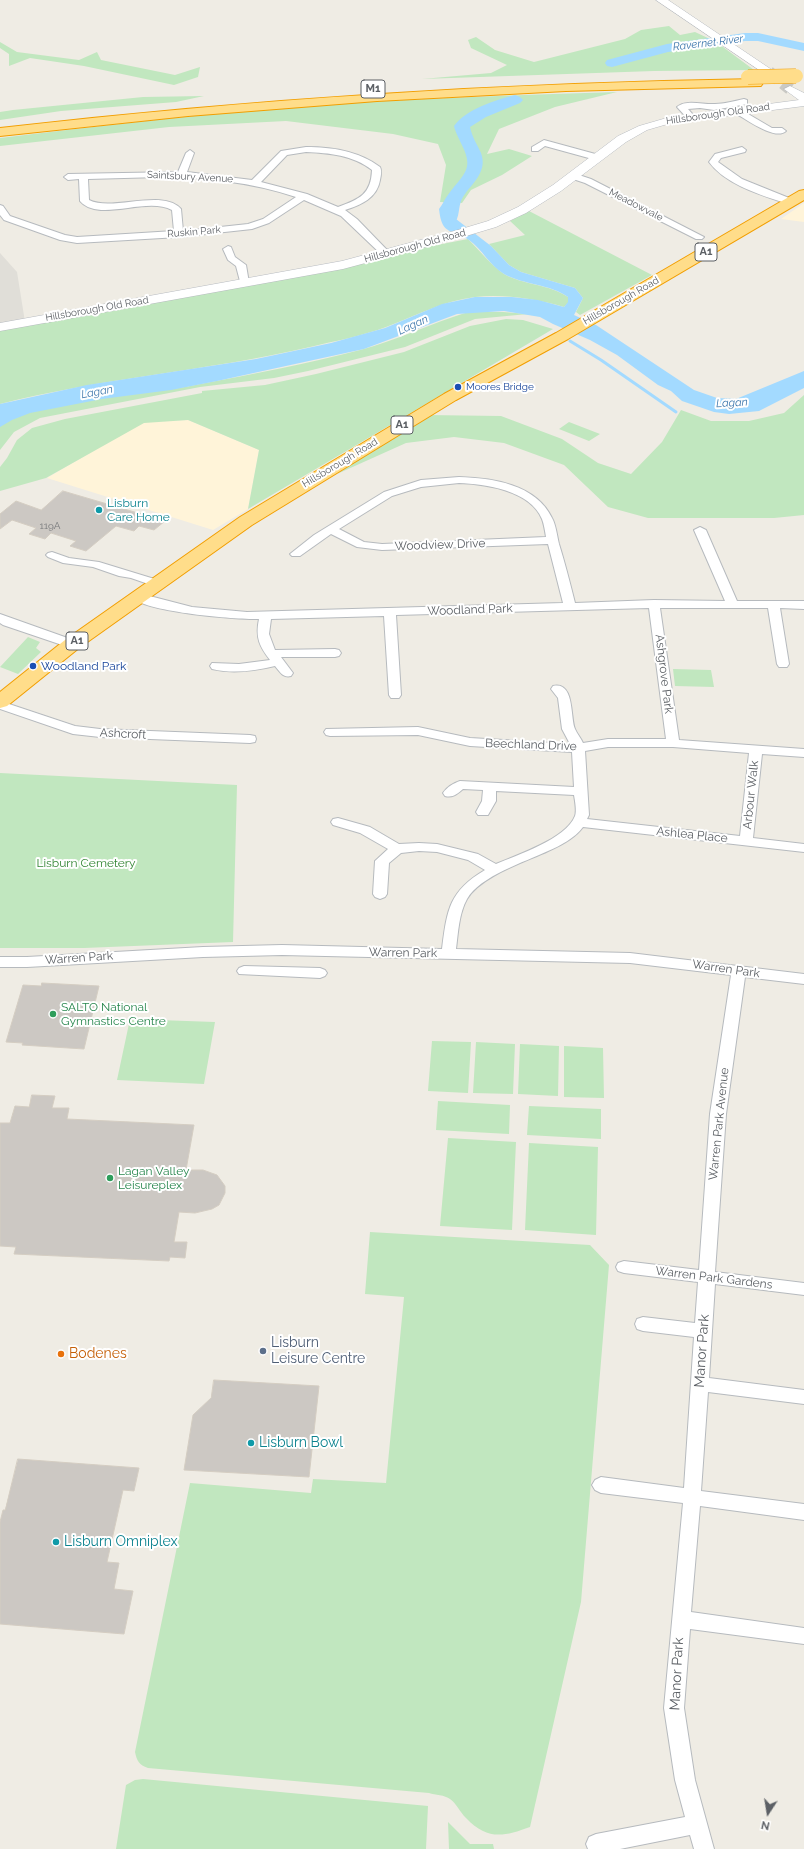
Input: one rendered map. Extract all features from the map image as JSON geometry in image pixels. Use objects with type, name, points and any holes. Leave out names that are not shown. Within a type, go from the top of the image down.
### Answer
[{"type":"highway","name":"M1","points":[[0,132],[186,111],[335,98],[573,86],[801,79]]},
{"type":"highway","name":"M1","points":[[0,125],[197,103],[375,89],[552,80],[752,80]]},
{"type":"highway","name":"Hillsborough Road","points":[[0,704],[72,644],[246,521],[450,397],[552,342],[804,194]]},
{"type":"street","points":[[661,0],[769,72]]},
{"type":"street","points":[[790,89],[804,98]]},
{"type":"street","name":"Hillsborough Old Road","points":[[0,327],[343,265],[445,238],[479,228],[522,210],[573,176],[596,157],[627,136],[643,128],[670,120],[741,107],[804,103]]},
{"type":"street","points":[[741,107],[770,132],[782,131]]},
{"type":"street","points":[[535,149],[544,143],[596,157]]},
{"type":"street","points":[[255,182],[284,153],[290,151],[312,149],[364,159],[372,163],[377,169],[377,181],[370,193],[365,199],[337,210]]},
{"type":"street","points":[[742,150],[718,156],[714,162],[719,169],[758,190],[791,202]]},
{"type":"street","points":[[182,174],[190,153]]},
{"type":"street","name":"Saintsbury Avenue","points":[[68,177],[182,174],[217,176],[281,188],[337,210],[349,217],[386,254]]},
{"type":"street","name":"Meadowvale","points":[[573,176],[588,181],[698,237]]},
{"type":"street","points":[[83,177],[84,201],[94,206],[160,203],[174,206],[176,208],[179,234]]},
{"type":"street","name":"Ruskin Park","points":[[0,208],[7,218],[63,238],[77,240],[179,234],[249,227],[266,221],[304,196]]},
{"type":"street","points":[[228,249],[231,258],[241,265],[244,283]]},
{"type":"street","points":[[296,554],[310,542],[386,494],[404,488],[446,480],[502,485],[528,497],[539,507],[547,518],[570,606]]},
{"type":"street","name":"Woodview Drive","points":[[331,530],[361,545],[382,547],[553,540]]},
{"type":"street","points":[[700,530],[732,604]]},
{"type":"street","points":[[52,555],[67,561],[95,564],[123,574],[133,575],[157,583]]},
{"type":"street","name":"Woodland Park","points":[[138,597],[164,605],[210,614],[266,616],[654,604],[804,605]]},
{"type":"street","name":"Ashgrove Park","points":[[654,604],[673,743]]},
{"type":"street","points":[[773,605],[782,664]]},
{"type":"street","points":[[390,613],[395,695]]},
{"type":"street","points":[[266,616],[264,641],[274,658],[287,673]]},
{"type":"street","points":[[0,618],[7,622],[72,644]]},
{"type":"street","points":[[224,665],[262,666],[274,658],[335,652]]},
{"type":"street","points":[[448,954],[457,907],[465,890],[475,881],[567,836],[580,822],[582,815],[578,748],[575,739],[568,730],[564,698],[557,689]]},
{"type":"street","name":"Ashcroft","points":[[0,704],[73,730],[100,733],[250,739]]},
{"type":"street","name":"Beechland Drive","points":[[330,732],[418,731],[470,742],[578,748],[608,743],[673,743],[804,753]]},
{"type":"street","name":"Arbour Walk","points":[[746,841],[756,749]]},
{"type":"street","points":[[450,793],[460,785],[580,791]]},
{"type":"street","points":[[483,812],[489,801],[490,786]]},
{"type":"street","points":[[338,822],[365,830],[397,849]]},
{"type":"street","name":"Ashlea Place","points":[[580,822],[804,848]]},
{"type":"street","points":[[380,894],[382,862],[397,849],[419,847],[437,848],[472,857],[496,870]]},
{"type":"street","points":[[280,972],[282,950]]},
{"type":"street","name":"Warren Park","points":[[0,962],[27,962],[203,952],[282,950],[630,958],[804,980]]},
{"type":"street","points":[[244,971],[320,973]]},
{"type":"street","name":"Warren Park Avenue","points":[[706,1277],[718,1114],[739,971]]},
{"type":"street","name":"Warren Park Gardens","points":[[624,1267],[804,1289]]},
{"type":"street","name":"Manor Park","points":[[704,1849],[684,1780],[674,1708],[680,1619],[692,1497],[706,1277]]},
{"type":"street","points":[[643,1324],[703,1331]]},
{"type":"street","points":[[700,1384],[804,1397]]},
{"type":"street","points":[[601,1485],[804,1512]]},
{"type":"street","points":[[680,1619],[804,1636]]},
{"type":"street","points":[[596,1844],[697,1824]]},
{"type":"shaded area","points":[[804,203],[804,222],[781,219]]},
{"type":"shaded area","points":[[0,253],[17,272],[25,322],[0,327]]},
{"type":"shaded area","points":[[188,420],[259,450],[248,509],[213,530],[47,478],[143,422]]},
{"type":"green space","points":[[669,26],[680,35],[695,32],[710,39],[650,49],[658,52],[719,44],[754,70],[654,71],[422,79],[491,73],[507,65],[471,48],[468,40],[476,37],[495,50],[534,62],[625,39],[641,30]]},
{"type":"green space","points":[[0,42],[17,52],[79,60],[97,52],[101,60],[175,75],[200,67],[198,77],[174,85],[84,66],[30,58],[9,66],[9,54],[0,48]]},
{"type":"green space","points":[[617,92],[555,107],[499,129],[487,154],[509,149],[532,156],[502,175],[471,190],[462,203],[440,202],[446,165],[438,144],[393,134],[286,121],[169,127],[0,146],[0,138],[150,120],[262,109],[419,99]]},
{"type":"green space","points":[[204,96],[176,102],[61,111],[0,120],[0,112],[13,110],[143,97]]},
{"type":"green space","points":[[529,211],[652,275],[580,315],[576,312],[583,298],[575,288],[521,272],[509,265],[489,244],[525,235],[510,221]]},
{"type":"green space","points":[[468,239],[499,271],[511,278],[553,289],[568,297],[568,303],[564,307],[531,300],[498,296],[463,299],[440,305],[377,330],[310,347],[232,362],[38,395],[0,404],[0,329]]},
{"type":"green space","points":[[468,312],[528,314],[475,319],[405,347],[308,371],[274,378],[200,387],[40,418],[14,432],[0,450],[0,425],[23,415],[48,407],[98,398],[175,388],[260,373],[320,360],[373,346]]},
{"type":"green space","points":[[506,319],[523,320],[553,329],[248,509],[259,450],[188,420],[144,423],[46,478],[0,491],[0,467],[17,440],[32,428],[65,419],[202,393],[202,391],[265,385],[316,374],[404,352],[470,326]]},
{"type":"green space","points":[[804,395],[804,515],[774,518],[648,518],[608,507],[564,465],[504,443],[454,437],[406,443],[337,474],[426,415],[501,416],[562,439],[598,463],[631,474],[662,442],[681,410],[711,421],[749,421],[784,413]]},
{"type":"green space","points":[[569,422],[600,434],[589,441],[559,429]]},
{"type":"green space","points":[[28,637],[40,642],[36,648],[41,652],[18,674],[0,667]]},
{"type":"green space","points":[[673,669],[711,670],[714,687],[675,686]]},
{"type":"green space","name":"Lisburn Cemetery","points":[[0,773],[237,785],[233,942],[84,948],[0,948]]},
{"type":"green space","points":[[130,1019],[215,1022],[204,1084],[117,1080]]},
{"type":"green space","points":[[432,1041],[471,1042],[468,1093],[428,1091]]},
{"type":"green space","points":[[476,1042],[515,1044],[513,1094],[473,1093]]},
{"type":"green space","points":[[520,1044],[559,1046],[558,1096],[518,1094]]},
{"type":"green space","points":[[564,1046],[603,1048],[604,1098],[564,1097]]},
{"type":"green space","points":[[438,1101],[510,1105],[509,1134],[436,1130]]},
{"type":"green space","points":[[529,1106],[601,1109],[601,1139],[527,1135]]},
{"type":"green space","points":[[448,1138],[516,1142],[512,1230],[440,1226]]},
{"type":"green space","points":[[529,1143],[598,1147],[596,1235],[525,1230]]},
{"type":"green space","points":[[370,1232],[590,1245],[609,1265],[581,1602],[530,1827],[512,1833],[496,1834],[481,1830],[466,1818],[452,1801],[440,1795],[148,1768],[142,1766],[135,1752],[190,1483],[311,1493],[313,1479],[386,1483],[404,1297],[365,1294]]},
{"type":"green space","points":[[143,1779],[428,1806],[426,1849],[116,1849],[126,1785],[135,1780]]},
{"type":"green space","points":[[448,1822],[470,1844],[493,1844],[494,1849],[449,1849]]},
{"type":"water","name":"Lagan","points":[[455,186],[468,188],[456,204],[456,219],[491,246],[509,265],[521,272],[575,288],[583,298],[574,315],[596,325],[694,390],[717,398],[736,399],[804,371],[804,388],[759,411],[729,414],[714,412],[682,401],[671,391],[658,385],[617,355],[590,340],[540,317],[504,311],[457,314],[364,349],[171,390],[102,399],[30,413],[12,420],[0,427],[0,404],[87,385],[256,359],[331,343],[385,328],[442,304],[475,297],[512,297],[538,300],[564,307],[568,302],[568,297],[553,289],[512,278],[504,274],[494,267],[469,240],[445,228],[440,218],[439,209]]},
{"type":"building","points":[[63,491],[165,521],[154,530],[139,526],[134,531],[116,526],[86,551],[70,546],[76,541],[51,533],[45,539],[29,534],[36,528],[12,520],[0,529],[0,514],[16,501],[41,510]]},
{"type":"building","name":"SALTO National Gymnastics Centre","points":[[42,983],[99,986],[84,1049],[22,1045],[23,1043],[6,1042],[23,985],[41,986]]},
{"type":"building","name":"Lagan Valley Leisureplex","points":[[32,1095],[55,1096],[52,1108],[69,1108],[67,1119],[194,1125],[186,1170],[203,1170],[217,1175],[225,1186],[225,1193],[219,1205],[212,1209],[195,1213],[179,1212],[174,1242],[187,1242],[185,1258],[170,1257],[169,1261],[14,1254],[16,1247],[0,1246],[0,1123],[10,1123],[15,1106],[29,1107]]},
{"type":"building","name":"Lisburn Bowl","points":[[214,1380],[319,1386],[309,1477],[184,1470],[193,1415],[211,1398]]},
{"type":"building","name":"Lisburn Omniplex","points":[[18,1459],[139,1468],[134,1491],[123,1490],[107,1562],[119,1563],[114,1589],[133,1591],[124,1634],[0,1624],[0,1522],[3,1510],[5,1510]]},
{"type":"waterway","name":"Ravernet River","points":[[612,63],[667,48],[745,37],[758,37],[804,47]]},
{"type":"waterway","name":"Ravernet River","points":[[450,217],[451,204],[458,192],[471,176],[475,165],[475,159],[465,137],[462,126],[481,113],[515,100]]},
{"type":"waterway","points":[[570,341],[601,360],[676,412]]},
{"type":"tunnel","points":[[769,72],[790,89]]},
{"type":"place","name":"Moores Bridge","points":[[458,387]]},
{"type":"place","name":"Lisburn Care Home","points":[[99,510]]},
{"type":"place","name":"Woodland Park","points":[[33,666]]},
{"type":"place","name":"SALTO National Gymnastics Centre","points":[[53,1014]]},
{"type":"place","name":"Lagan Valley Leisureplex","points":[[110,1178]]},
{"type":"place","name":"Lisburn Leisure Centre","points":[[263,1351]]},
{"type":"place","name":"Bodenes","points":[[61,1354]]},
{"type":"place","name":"Lisburn Bowl","points":[[251,1443]]},
{"type":"place","name":"Lisburn Omniplex","points":[[56,1542]]}]
